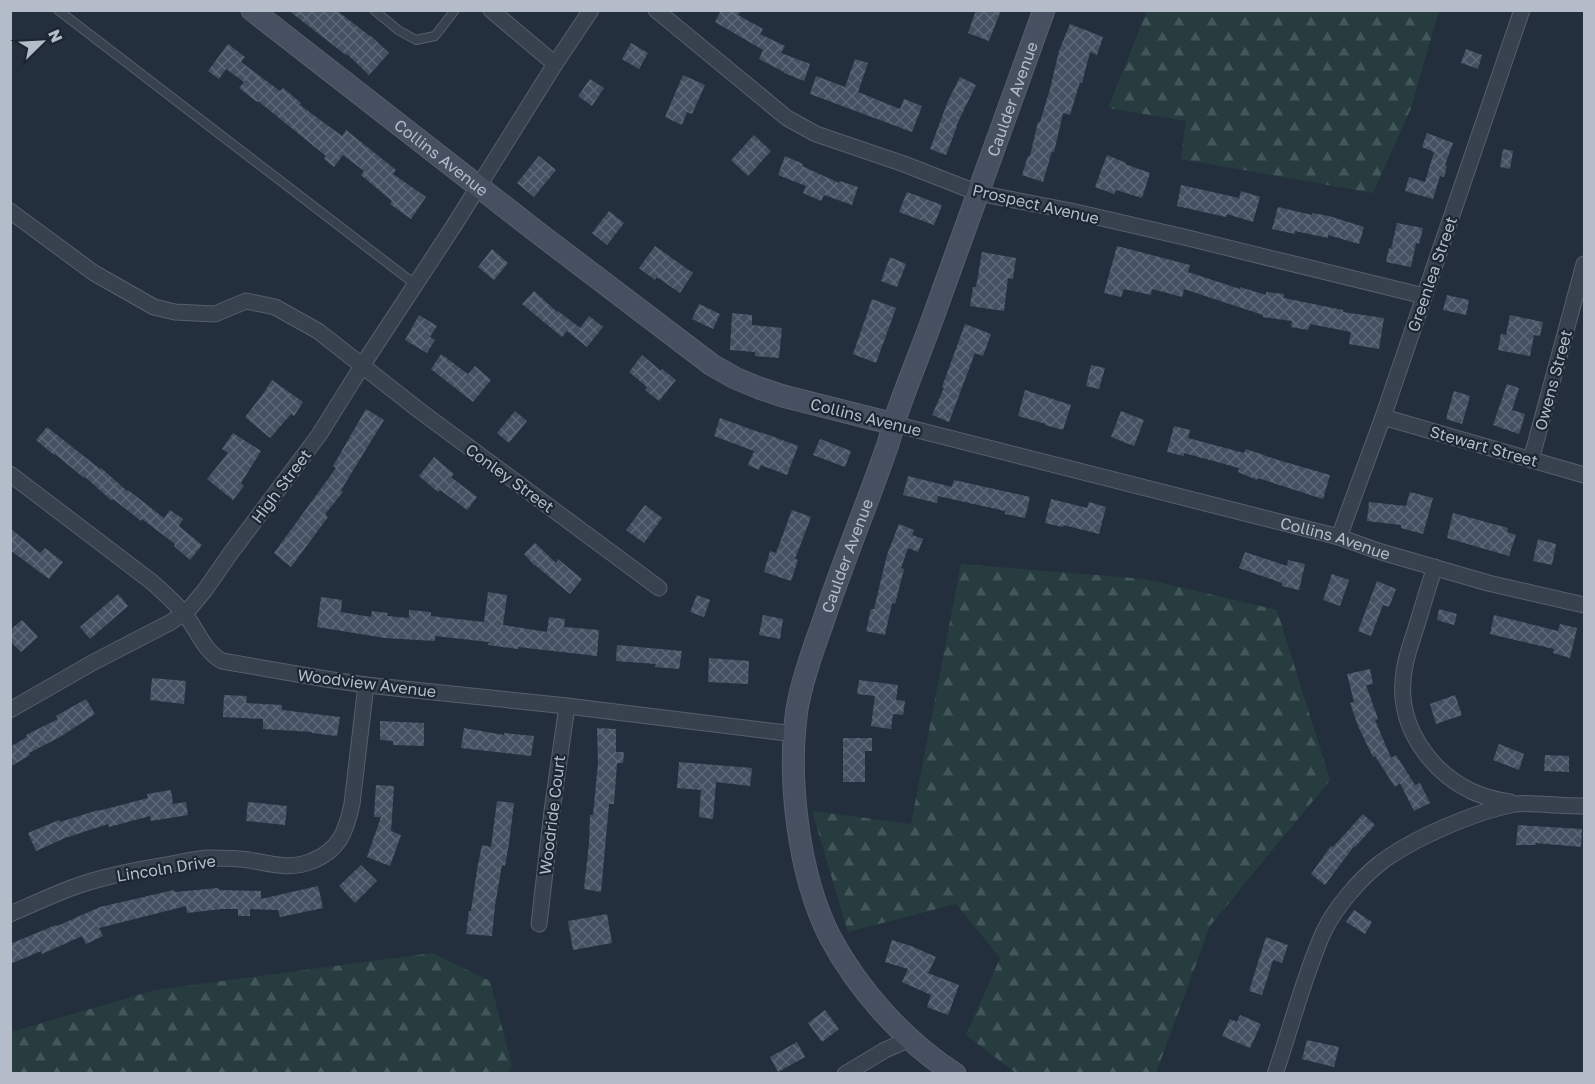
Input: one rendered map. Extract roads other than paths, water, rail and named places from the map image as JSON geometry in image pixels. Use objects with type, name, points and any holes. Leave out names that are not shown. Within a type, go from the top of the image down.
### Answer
[{"type":"street","name":"Collins Avenue","points":[[252,10],[691,350],[727,374],[783,396],[1340,537],[1378,551],[1488,584],[1584,605]]},
{"type":"street","points":[[490,10],[555,64]]},
{"type":"street","name":"High Street","points":[[10,710],[184,614],[205,590],[319,435],[591,10]]},
{"type":"street","name":"Prospect Avenue","points":[[656,10],[787,118],[831,140],[903,164],[978,193],[1071,211],[1184,237],[1424,296]]},
{"type":"street","name":"Caulder Avenue","points":[[955,1074],[910,1039],[885,1014],[857,980],[830,936],[809,878],[799,834],[795,801],[795,734],[798,707],[812,654],[1044,10]]},
{"type":"street","name":"Greenlea Street","points":[[1340,537],[1522,10]]},
{"type":"street","name":"Conley Street","points":[[10,211],[94,273],[154,307],[175,312],[215,314],[246,301],[275,307],[318,331],[420,411],[659,588]]},
{"type":"street","name":"Owens Street","points":[[1531,460],[1584,264]]},
{"type":"street","name":"Stewart Street","points":[[1383,417],[1584,475]]},
{"type":"street","name":"Woodview Avenue","points":[[10,474],[152,582],[184,614],[209,652],[222,661],[366,685],[567,706],[795,734]]},
{"type":"street","points":[[1435,567],[1405,661],[1402,682],[1408,721],[1418,743],[1432,763],[1471,792],[1494,800],[1519,804],[1584,806]]},
{"type":"street","name":"Lincoln Drive","points":[[10,914],[76,886],[156,866],[228,858],[287,867],[302,865],[328,853],[338,843],[348,822],[366,685]]},
{"type":"street","name":"Woodride Court","points":[[539,924],[567,706]]},
{"type":"street","points":[[1275,1074],[1324,931],[1353,891],[1378,865],[1413,843],[1471,817],[1519,804]]},
{"type":"street","points":[[845,1074],[885,1050],[910,1039]]},
{"type":"lane","points":[[58,10],[416,285]]},
{"type":"lane","points":[[374,10],[398,30],[416,40],[435,36],[455,10]]}]
